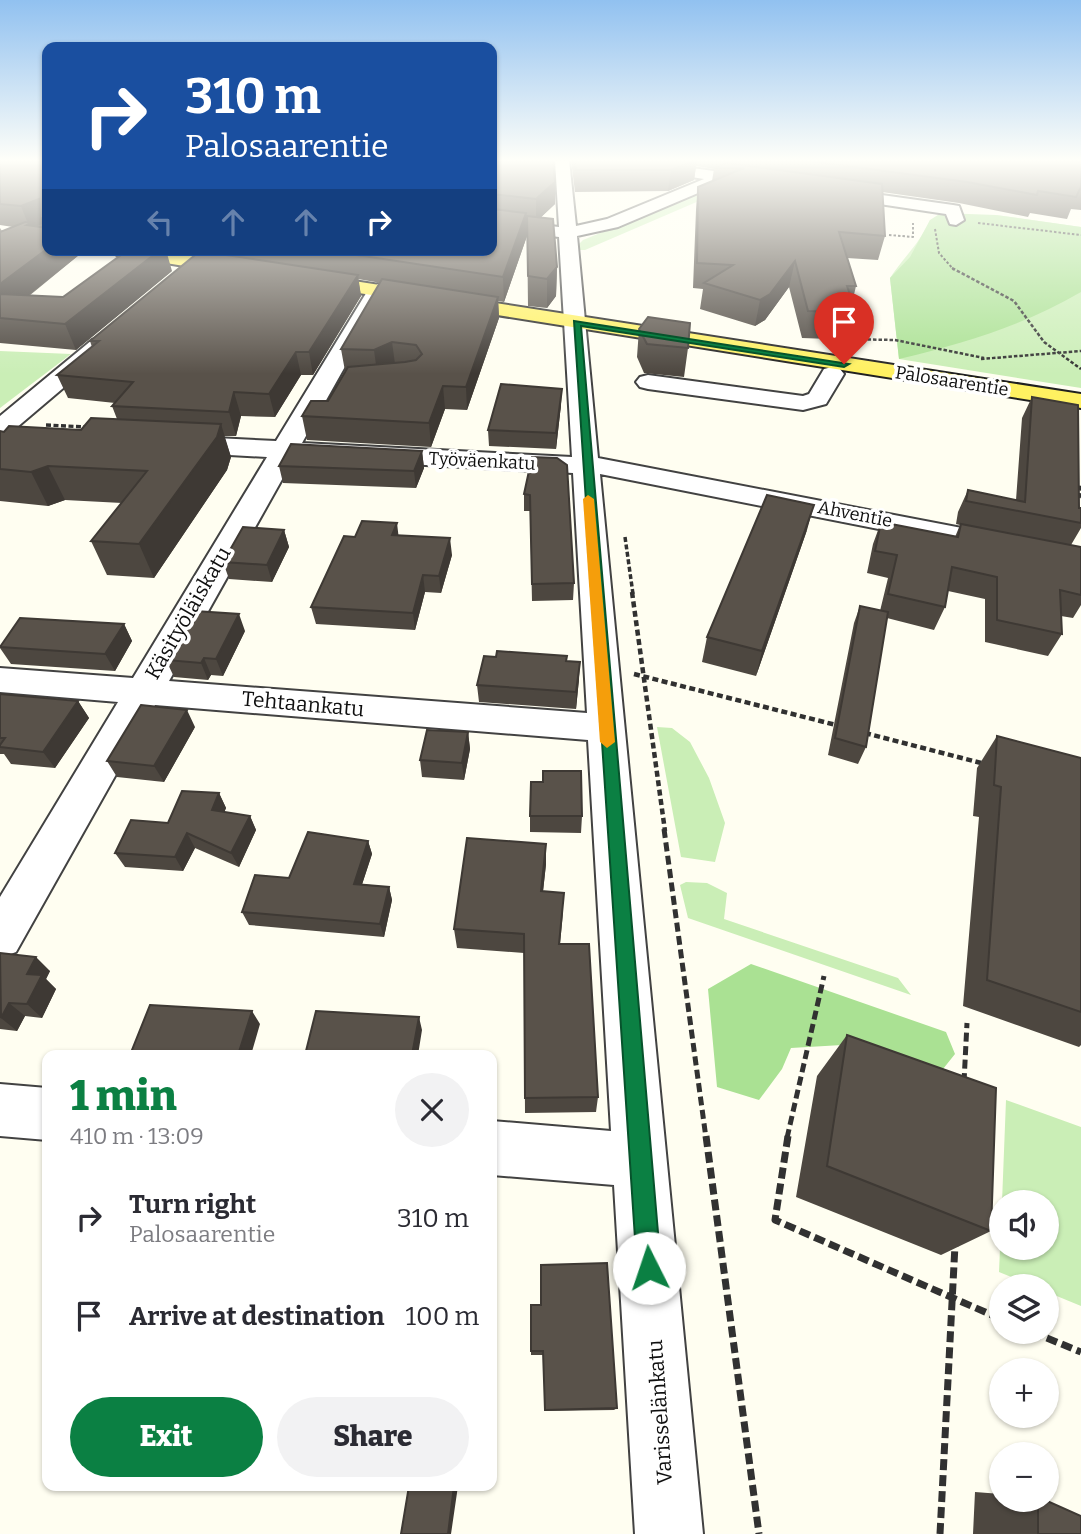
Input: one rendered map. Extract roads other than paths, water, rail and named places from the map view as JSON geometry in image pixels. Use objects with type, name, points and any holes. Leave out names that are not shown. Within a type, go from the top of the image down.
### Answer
[{"type":"main road","points":[[156,256],[257,272]]},
{"type":"main road","name":"Palosaarentie","points":[[285,276],[1081,401]]},
{"type":"street","points":[[556,232],[574,232]]},
{"type":"street","name":"Varisselänkatu","points":[[568,233],[669,1534]]},
{"type":"street","points":[[174,282],[213,256]]},
{"type":"street","name":"Käsityöläiskatu","points":[[0,938],[283,450],[336,381],[378,290]]},
{"type":"street","points":[[0,429],[120,329]]},
{"type":"street","points":[[648,382],[803,403],[818,399],[832,374]]},
{"type":"street","points":[[0,434],[27,435]]},
{"type":"street","name":"Työväenkatu","points":[[146,442],[586,466]]},
{"type":"street","name":"Ahventie","points":[[586,466],[616,467],[1081,560]]},
{"type":"street","name":"Tehtaankatu","points":[[0,680],[606,728]]},
{"type":"street","points":[[0,1110],[42,1114]]},
{"type":"street","points":[[497,1148],[640,1160]]}]
